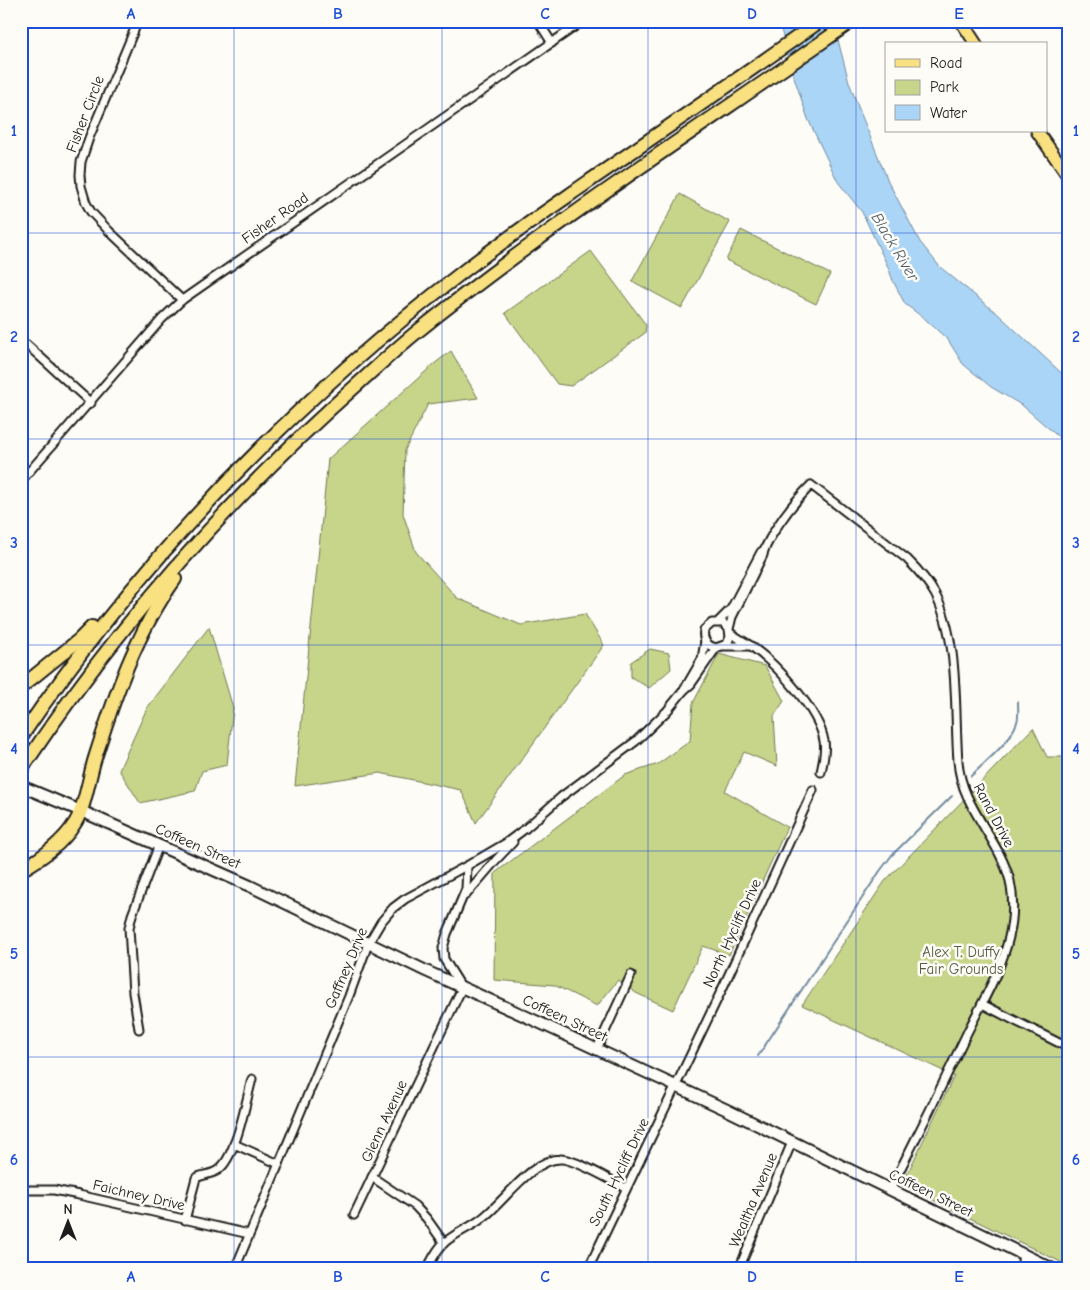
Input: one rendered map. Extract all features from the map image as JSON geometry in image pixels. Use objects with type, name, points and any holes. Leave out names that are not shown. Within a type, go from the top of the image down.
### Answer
[{"type":"highway","points":[[21,737],[88,644],[164,551],[204,506],[284,424],[389,330],[461,273],[522,228],[820,21]]},
{"type":"highway","points":[[21,770],[57,716],[126,625],[209,529],[280,455],[416,332],[503,264],[851,22]]},
{"type":"highway","points":[[21,870],[48,853],[61,842],[75,823],[81,811],[94,760],[118,688],[138,640],[166,592],[209,529]]},
{"type":"highway","points":[[21,687],[79,640],[142,570],[164,551]]},
{"type":"main road","points":[[961,21],[975,42]]},
{"type":"main road","points":[[1038,132],[1069,177]]},
{"type":"main road","name":"Coffeen Street","points":[[21,786],[250,886],[368,944],[675,1086],[1053,1269]]},
{"type":"main road","points":[[1022,1269],[1024,1255]]},
{"type":"street","name":"Fisher Circle","points":[[138,21],[89,138],[81,162],[81,186],[86,203],[95,216],[182,300]]},
{"type":"street","points":[[538,21],[552,43]]},
{"type":"street","name":"Fisher Road","points":[[21,481],[91,403],[162,319],[182,300],[583,21]]},
{"type":"street","points":[[21,342],[27,345],[91,403]]},
{"type":"street","name":"Rand Drive","points":[[764,550],[783,516],[811,485],[907,559],[920,572],[935,593],[950,634],[953,658],[958,764],[962,784],[971,808],[1001,857],[1010,882],[1012,906],[1009,936],[1005,952],[982,1004],[890,1190]]},
{"type":"street","points":[[718,622],[731,609],[761,552],[764,550]]},
{"type":"street","points":[[720,647],[729,640],[732,617],[764,550]]},
{"type":"street","points":[[751,646],[709,646],[705,641],[706,627],[712,623],[723,623],[729,631],[751,646],[768,659],[808,705],[816,719],[824,741],[825,753],[821,772]]},
{"type":"street","name":"Gaffney Drive","points":[[235,1269],[349,996],[368,944],[381,922],[393,908],[405,899],[506,843],[636,741],[667,711],[684,690],[702,659],[705,641]]},
{"type":"street","name":"Gaffney Drive","points":[[684,690],[691,684],[720,647]]},
{"type":"street","name":"North Hycliff Drive","points":[[675,1086],[725,983],[813,790]]},
{"type":"street","points":[[460,904],[496,860],[526,828]]},
{"type":"street","points":[[139,1029],[133,993],[129,928],[132,915],[159,845]]},
{"type":"street","points":[[462,988],[450,972],[444,959],[443,948],[466,889],[467,866]]},
{"type":"street","points":[[597,1049],[631,975]]},
{"type":"street","name":"Glenn Avenue","points":[[444,1243],[416,1206],[372,1178],[462,988]]},
{"type":"street","points":[[982,1004],[1069,1048]]},
{"type":"street","points":[[185,1220],[196,1178],[220,1170],[226,1162],[234,1144],[252,1079]]},
{"type":"street","name":"South Hycliff Drive","points":[[588,1269],[675,1086]]},
{"type":"street","name":"Wealtha Avenue","points":[[739,1269],[792,1142]]},
{"type":"street","points":[[234,1144],[279,1164]]},
{"type":"street","points":[[427,1269],[434,1255],[444,1243],[485,1217],[538,1166],[544,1163],[563,1158],[626,1188]]},
{"type":"street","points":[[354,1215],[372,1178]]},
{"type":"street","name":"Faichney Drive","points":[[21,1190],[54,1190],[250,1234]]},
{"type":"green space","points":[[680,194],[730,222],[682,308],[632,281]]},
{"type":"green space","points":[[741,230],[830,274],[816,304],[726,260]]},
{"type":"green space","points":[[591,251],[646,325],[645,333],[571,386],[557,384],[505,313]]},
{"type":"green space","points":[[451,351],[478,398],[428,404],[405,450],[403,514],[416,552],[457,598],[521,625],[585,614],[604,645],[476,823],[461,790],[380,773],[295,786],[328,459]]},
{"type":"green space","points":[[209,627],[233,708],[227,765],[202,771],[195,791],[140,803],[119,770],[147,708]]},
{"type":"green space","points":[[650,649],[669,653],[671,669],[649,688],[631,677],[631,662]]},
{"type":"green space","points":[[719,654],[765,666],[784,701],[774,716],[777,766],[744,752],[725,791],[787,827],[729,955],[703,946],[673,1010],[636,993],[618,980],[597,1006],[554,985],[494,980],[495,873],[625,775],[658,764],[690,741],[693,703]]},
{"type":"green space","name":"Alex T. Duffy Fair Grounds","points":[[1033,728],[1047,757],[1069,757],[1069,1266],[902,1185],[954,1076],[802,1005],[885,881]]},
{"type":"water","name":"Black River","points":[[779,21],[833,21],[849,82],[859,109],[888,181],[920,242],[940,267],[999,315],[1069,380],[1069,446],[1023,406],[991,387],[963,364],[948,340],[905,304],[862,212],[838,182],[808,119],[790,65]]},
{"type":"waterway","points":[[971,776],[997,751],[1014,730],[1018,720],[1018,702]]},
{"type":"waterway","points":[[758,1056],[880,871],[892,855],[952,796]]}]
